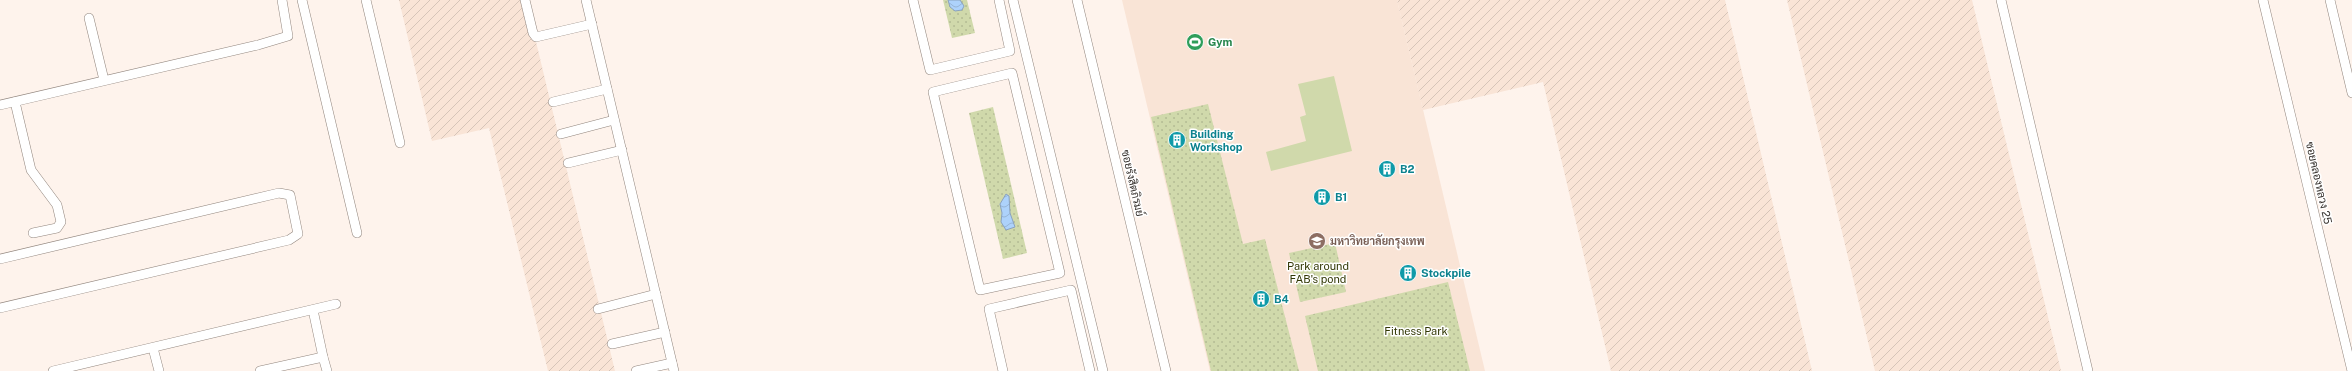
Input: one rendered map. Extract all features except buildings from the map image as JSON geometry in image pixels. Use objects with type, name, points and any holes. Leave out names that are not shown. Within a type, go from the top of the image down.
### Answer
[{"type":"street","points":[[0,105],[258,45],[288,36],[282,0]]},
{"type":"street","points":[[302,0],[357,233]]},
{"type":"street","points":[[366,0],[400,143]]},
{"type":"street","points":[[525,0],[532,33],[536,37],[592,24]]},
{"type":"street","points":[[586,0],[673,367],[636,371]]},
{"type":"street","points":[[913,0],[930,70],[1010,51],[999,0]]},
{"type":"street","points":[[1013,0],[1103,371]]},
{"type":"street","name":"ซอยรังสิตภิรมย์","points":[[1077,0],[1166,371]]},
{"type":"street","points":[[2001,0],[2088,371]]},
{"type":"street","name":"ซอยคลองหลวง 25","points":[[2263,0],[2352,371]]},
{"type":"street","points":[[2330,0],[2352,94]]},
{"type":"street","points":[[89,18],[104,80]]},
{"type":"street","points":[[1012,72],[1037,170],[1060,272],[980,290],[933,92],[1012,72]]},
{"type":"street","points":[[553,102],[607,89]]},
{"type":"street","points":[[15,102],[31,170],[39,183],[57,205],[61,222],[57,228],[33,233]]},
{"type":"street","points":[[561,134],[614,120]]},
{"type":"street","points":[[568,164],[622,150]]},
{"type":"street","points":[[1037,170],[1053,166]]},
{"type":"street","points":[[0,259],[279,193],[290,195],[298,234],[289,240],[0,308]]},
{"type":"street","points":[[1003,371],[989,309],[1071,290],[1090,371]]},
{"type":"street","points":[[598,309],[656,294]]},
{"type":"street","points":[[53,371],[68,369],[336,304]]},
{"type":"street","points":[[313,310],[327,371]]},
{"type":"street","points":[[612,344],[665,332]]},
{"type":"street","points":[[153,348],[159,371]]},
{"type":"street","points":[[260,371],[323,357]]},
{"type":"shaded area","points":[[399,0],[526,0],[615,371],[548,371],[489,128],[432,141]]},
{"type":"shaded area","name":"มหาวิทยาลัยกรุงเทพ","points":[[1122,0],[1397,0],[1485,371],[1210,371]]},
{"type":"shaded area","points":[[1397,0],[1725,0],[1812,371],[1611,371],[1543,82],[1423,110]]},
{"type":"shaded area","points":[[1787,0],[1972,0],[2061,371],[1875,371]]},
{"type":"green space","points":[[943,0],[967,0],[975,33],[952,38]]},
{"type":"green space","points":[[1334,76],[1352,151],[1271,171],[1266,152],[1306,141],[1300,117],[1306,115],[1298,84]]},
{"type":"green space","points":[[1208,104],[1243,244],[1265,239],[1299,371],[1211,371],[1151,117]]},
{"type":"green space","points":[[993,107],[1027,253],[1003,259],[969,113]]},
{"type":"green space","name":"Park around FAB's pond","points":[[1335,243],[1346,292],[1300,302],[1289,253]]},
{"type":"green space","name":"Fitness Park","points":[[1448,282],[1470,371],[1318,371],[1305,316]]},
{"type":"water","points":[[948,0],[960,0],[964,6],[962,10],[955,11],[950,7]]},
{"type":"water","points":[[1006,194],[1009,196],[1010,213],[1015,227],[1006,230],[1001,222],[1002,213],[1000,204]]},
{"type":"place","name":"Gym","points":[[1195,42]]},
{"type":"place","name":"Building Workshop","points":[[1177,140]]},
{"type":"place","name":"B2","points":[[1387,169]]},
{"type":"place","name":"B1","points":[[1322,197]]},
{"type":"place","name":"มหาวิทยาลัยกรุงเทพ","points":[[1317,241]]},
{"type":"place","name":"Stockpile","points":[[1408,273]]},
{"type":"place","name":"B4","points":[[1261,299]]}]
